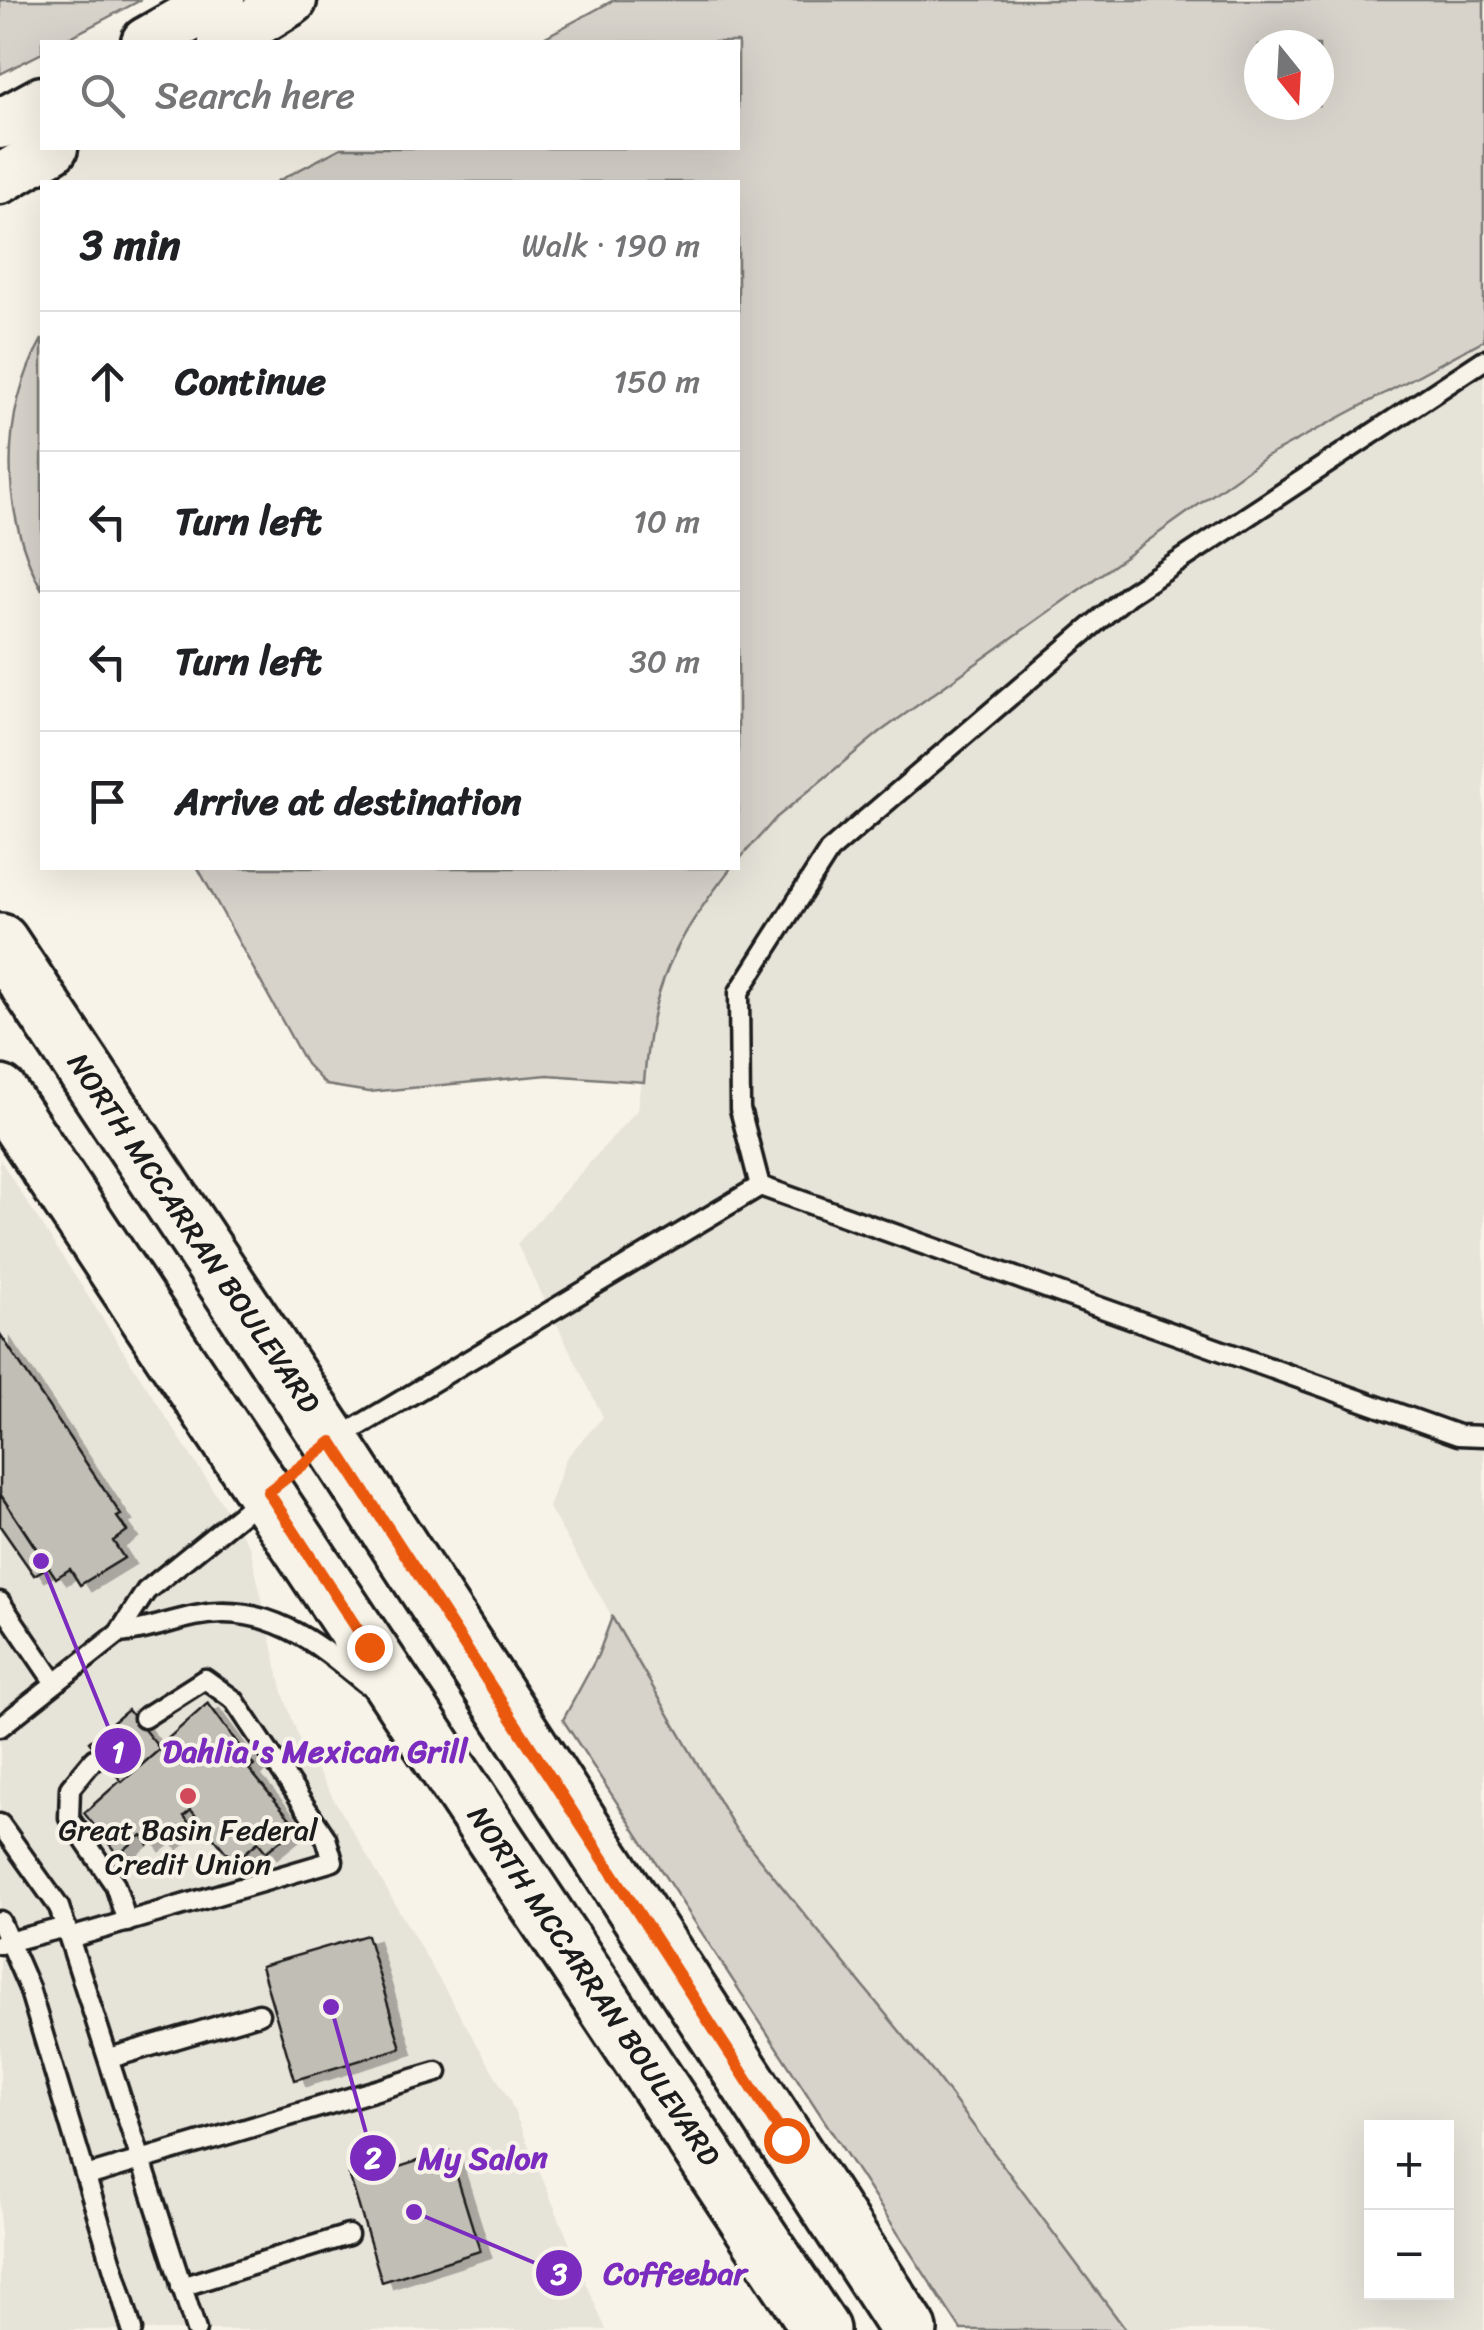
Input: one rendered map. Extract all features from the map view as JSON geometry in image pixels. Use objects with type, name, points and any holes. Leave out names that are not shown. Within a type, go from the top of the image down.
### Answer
[{"type":"main road","points":[[150,40],[220,0]]},
{"type":"main road","points":[[226,40],[292,0]]},
{"type":"main road","points":[[0,124],[40,102]]},
{"type":"main road","points":[[0,179],[50,150]]},
{"type":"main road","name":"NORTH MCCARRAN BOULEVARD","points":[[0,942],[332,1442],[910,2330]]},
{"type":"main road","name":"NORTH MCCARRAN BOULEVARD","points":[[0,1094],[268,1492],[821,2330]]},
{"type":"main road","points":[[268,1492],[332,1442]]},
{"type":"lane","points":[[760,1186],[740,1108],[739,992],[829,850],[1128,595],[1484,360]]},
{"type":"lane","points":[[760,1186],[1458,1435],[1484,1436]]},
{"type":"lane","points":[[332,1442],[760,1186]]},
{"type":"lane","points":[[0,1727],[119,1633],[146,1591],[268,1492]]},
{"type":"lane","points":[[0,1602],[56,1683]]},
{"type":"lane","points":[[119,1633],[143,1632],[212,1613],[279,1624],[309,1636],[428,1736]]},
{"type":"lane","points":[[5,1943],[127,1922],[333,1861],[326,1838],[234,1700],[205,1678],[144,1718]]},
{"type":"lane","points":[[94,1759],[70,1788],[69,1818],[115,1886],[127,1922]]},
{"type":"lane","points":[[0,1824],[42,1878],[68,1932],[196,2330]]},
{"type":"lane","points":[[0,1921],[86,2176],[132,2330]]},
{"type":"lane","points":[[110,2058],[259,2014]]},
{"type":"lane","points":[[86,2176],[437,2072]]},
{"type":"lane","points":[[181,2287],[348,2235]]},
{"type":"shaded area","points":[[0,0],[141,0],[65,40],[40,40],[40,54],[0,74]]},
{"type":"shaded area","points":[[614,0],[1484,0],[1484,340],[1264,458],[880,732],[776,818],[740,859],[740,180],[280,180],[337,150],[740,150],[740,40],[540,40]]},
{"type":"shaded area","points":[[1484,340],[1484,2330],[1126,2330],[937,2077],[736,1830],[549,1508],[566,1458],[603,1417],[517,1244],[637,1110],[649,1018],[663,976],[695,914],[732,870],[740,870],[740,861],[776,818],[880,732],[1264,458]]},
{"type":"shaded area","points":[[40,343],[40,586],[18,529],[10,464],[18,399]]},
{"type":"shaded area","points":[[199,870],[730,870],[694,920],[668,967],[653,1018],[644,1082],[548,1075],[369,1092],[326,1085],[306,1064]]},
{"type":"shaded area","points":[[0,1160],[250,1547],[283,1693],[300,1741],[509,2099],[606,2330],[0,2330]]},
{"type":"shaded area","points":[[612,1617],[736,1830],[937,2077],[1126,2330],[961,2330],[563,1720],[598,1655]]},
{"type":"building","points":[[0,1334],[121,1515],[117,1517],[127,1531],[113,1541],[124,1558],[80,1585],[70,1569],[56,1578],[0,1494]]},
{"type":"building","points":[[0,1494],[48,1567],[34,1575],[0,1526]]},
{"type":"building","name":"Great Basin Federal Credit Union","points":[[208,1703],[254,1766],[249,1769],[297,1827],[266,1852],[258,1842],[234,1862],[191,1810],[184,1816],[190,1824],[167,1843],[161,1836],[149,1845],[142,1835],[118,1855],[84,1813]]},
{"type":"building","points":[[128,1710],[160,1749],[122,1782],[89,1742]]},
{"type":"building","points":[[367,1935],[401,2048],[295,2080],[261,1966]]},
{"type":"building","points":[[449,2151],[480,2251],[382,2282],[349,2174],[391,2161],[393,2169]]},
{"type":"place","name":"Dahlia's Mexican Grill","points":[[41,1561]]},
{"type":"place","name":"Great Basin Federal Credit Union","points":[[188,1796]]},
{"type":"place","name":"My Salon","points":[[331,2007]]},
{"type":"place","name":"Coffeebar","points":[[414,2212]]},
{"type":"route","points":[[369,1647],[268,1492],[332,1442],[786,2140]]}]
